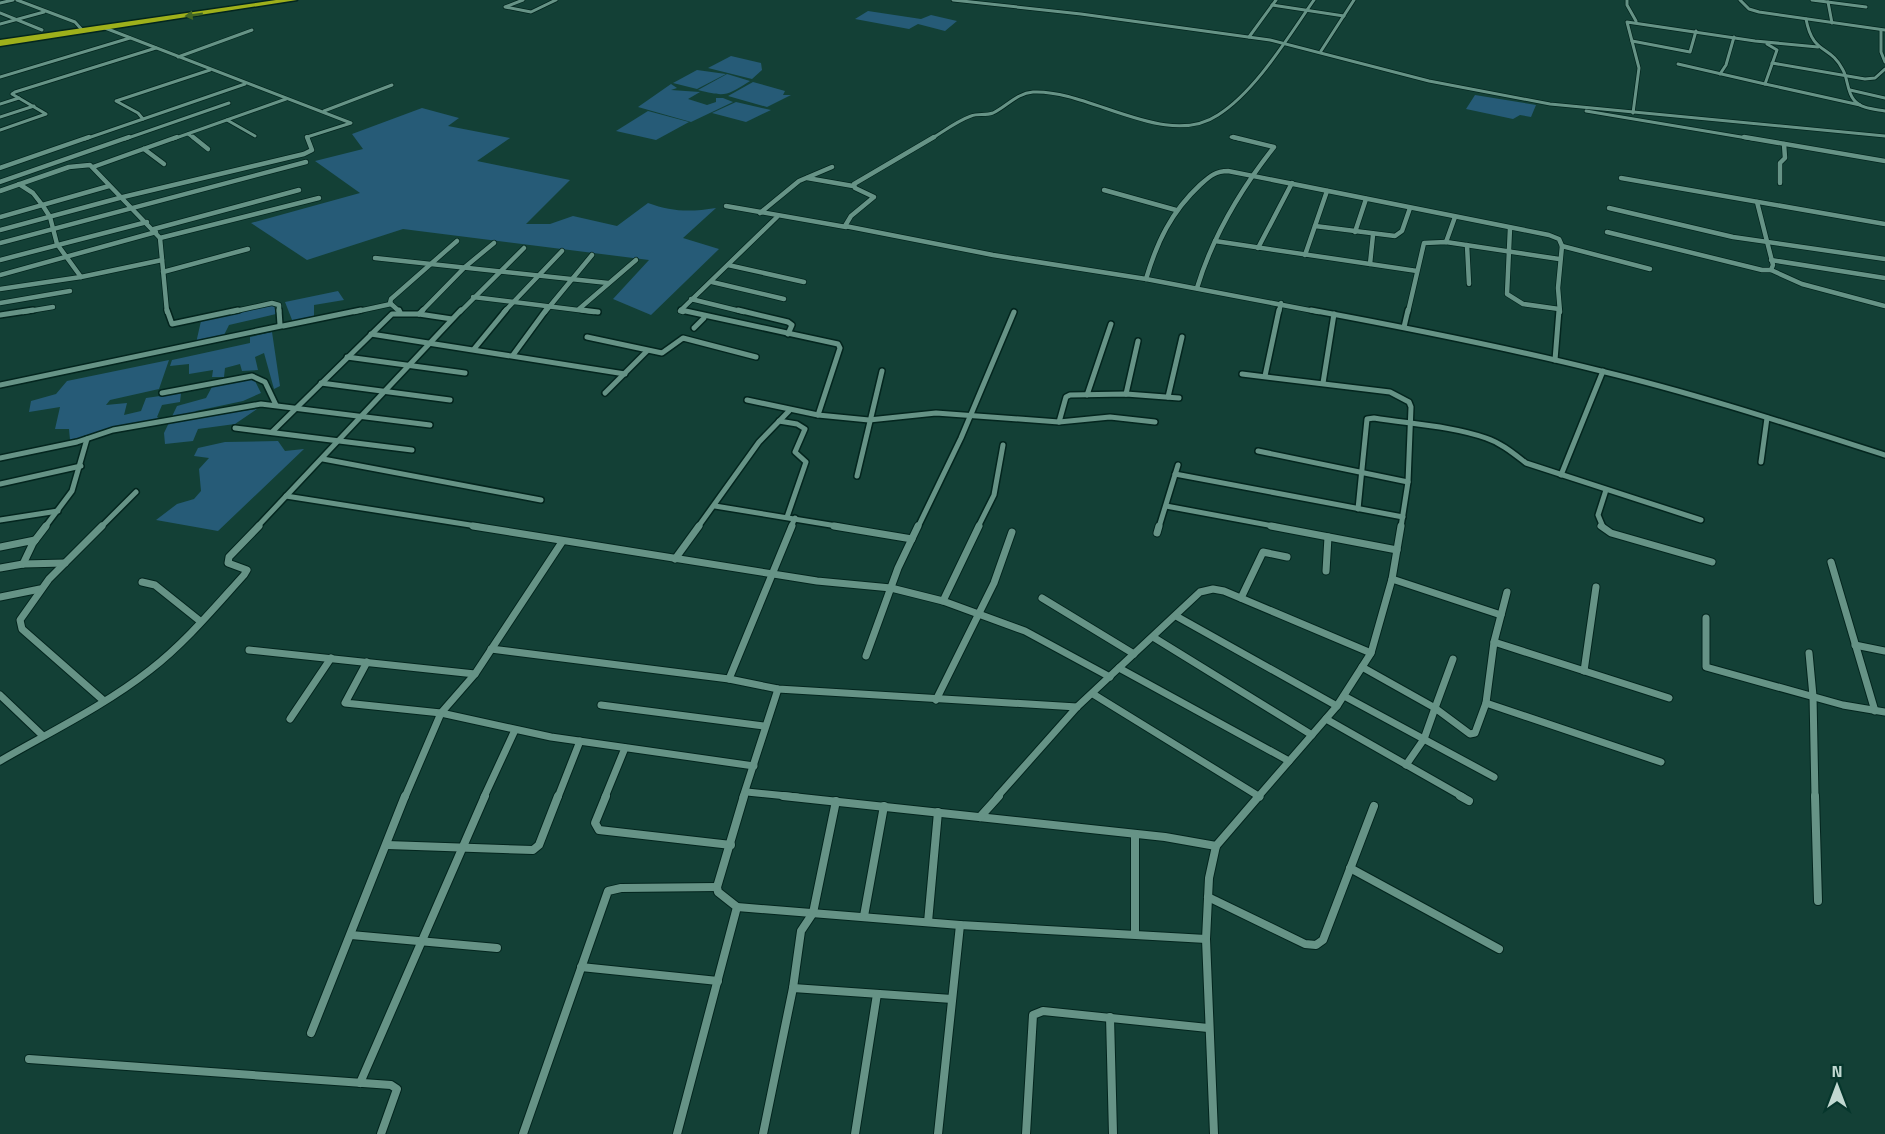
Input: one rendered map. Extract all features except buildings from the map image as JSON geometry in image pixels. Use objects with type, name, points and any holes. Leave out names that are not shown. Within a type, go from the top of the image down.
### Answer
[{"type":"highway","points":[[0,43],[293,0]]},
{"type":"street","points":[[0,3],[15,0],[75,22],[83,31]]},
{"type":"street","points":[[523,0],[505,7],[531,12],[556,0]]},
{"type":"street","points":[[953,0],[1081,14],[1285,43],[1429,81],[1885,161]]},
{"type":"street","points":[[1249,37],[1276,0]]},
{"type":"street","points":[[853,186],[972,115],[991,114],[1028,92],[1064,96],[1157,123],[1182,125],[1213,119],[1236,99],[1285,43],[1314,0]]},
{"type":"street","points":[[1321,51],[1354,0]]},
{"type":"street","points":[[1627,0],[1627,5],[1636,21]]},
{"type":"street","points":[[1740,0],[1754,10],[1883,30],[1885,62]]},
{"type":"street","points":[[1812,0],[1866,8]]},
{"type":"street","points":[[1828,2],[1832,23]]},
{"type":"street","points":[[1272,5],[1344,16]]},
{"type":"street","points":[[0,24],[44,12]]},
{"type":"street","points":[[0,13],[42,30]]},
{"type":"street","points":[[1806,19],[1808,34],[1818,46],[1838,61],[1854,100],[1860,105]]},
{"type":"street","points":[[1633,113],[1639,68],[1626,23],[1636,21],[1761,42],[1818,46]]},
{"type":"street","points":[[0,230],[123,197],[308,153],[312,150],[307,137],[351,123],[245,84],[105,28]]},
{"type":"street","points":[[178,57],[252,30]]},
{"type":"street","points":[[1632,41],[1690,52],[1696,30]]},
{"type":"street","points":[[1719,74],[1726,65],[1734,37]]},
{"type":"street","points":[[0,77],[130,38]]},
{"type":"street","points":[[1761,42],[1777,49],[1765,84]]},
{"type":"street","points":[[0,130],[46,114],[12,94],[20,89],[156,48]]},
{"type":"street","points":[[1772,63],[1870,78],[1885,69]]},
{"type":"street","points":[[1678,64],[1885,111]]},
{"type":"street","points":[[142,119],[138,113],[116,101],[210,70]]},
{"type":"street","points":[[0,168],[245,84]]},
{"type":"street","points":[[323,111],[392,85]]},
{"type":"street","points":[[1850,90],[1885,98]]},
{"type":"street","points":[[0,104],[19,98]]},
{"type":"street","points":[[0,191],[80,165],[93,167],[287,99]]},
{"type":"street","points":[[0,182],[229,103]]},
{"type":"street","points":[[1550,104],[1831,129],[1885,136]]},
{"type":"street","points":[[0,117],[34,106]]},
{"type":"street","points":[[227,120],[255,136]]},
{"type":"street","points":[[188,134],[208,149]]},
{"type":"street","points":[[1197,288],[1215,241],[1252,175],[1274,147],[1231,136]]},
{"type":"street","points":[[1780,183],[1780,163],[1785,158],[1784,144]]},
{"type":"street","points":[[144,149],[164,164]]},
{"type":"street","points":[[0,243],[306,162]]},
{"type":"street","points":[[760,213],[789,188],[832,166]]},
{"type":"street","points":[[93,167],[109,186],[155,230],[160,238],[170,324],[276,303],[279,305],[281,326]]},
{"type":"street","points":[[1146,279],[1156,242],[1176,210],[1190,193],[1213,174],[1226,171],[1252,175],[1559,239],[1562,246],[1559,259],[1559,309],[1555,360]]},
{"type":"street","points":[[0,173],[33,193],[50,217],[57,244],[81,277]]},
{"type":"street","points":[[806,178],[853,186],[874,197],[846,221],[846,227]]},
{"type":"street","points":[[1621,178],[1885,224]]},
{"type":"street","points":[[1258,248],[1292,183]]},
{"type":"street","points":[[0,217],[109,186]]},
{"type":"street","points":[[0,275],[299,190]]},
{"type":"street","points":[[1104,190],[1176,210]]},
{"type":"street","points":[[1305,255],[1327,191]]},
{"type":"street","points":[[160,238],[319,198]]},
{"type":"street","points":[[1355,232],[1366,200]]},
{"type":"street","points":[[1757,202],[1772,260],[1772,270]]},
{"type":"street","points":[[726,206],[777,217],[946,244],[993,255],[1197,288],[1404,327],[1603,371],[1885,455]]},
{"type":"street","points":[[1315,226],[1389,237],[1399,235],[1410,208]]},
{"type":"street","points":[[1609,208],[1721,234],[1885,259]]},
{"type":"street","points":[[777,217],[680,311],[840,345],[818,415]]},
{"type":"street","points":[[1446,242],[1455,217]]},
{"type":"street","points":[[0,260],[147,222]]},
{"type":"street","points":[[1510,228],[1507,294],[1509,298],[1518,302],[1559,309]]},
{"type":"street","points":[[1607,232],[1762,270],[1772,270],[1802,284],[1885,306]]},
{"type":"street","points":[[1370,264],[1373,235]]},
{"type":"street","points":[[391,304],[393,298],[457,241]]},
{"type":"street","points":[[1215,241],[1417,271]]},
{"type":"street","points":[[1404,327],[1424,243],[1446,242],[1559,259]]},
{"type":"street","points":[[419,314],[465,267],[494,243]]},
{"type":"street","points":[[1467,245],[1469,284]]},
{"type":"street","points":[[1562,246],[1650,269]]},
{"type":"street","points":[[0,761],[104,701],[151,669],[246,573],[245,568],[227,562],[229,557],[340,441],[429,342],[524,248]]},
{"type":"street","points":[[163,272],[248,249]]},
{"type":"street","points":[[474,349],[538,273],[562,251]]},
{"type":"street","points":[[513,355],[550,304],[592,255]]},
{"type":"street","points":[[375,258],[429,265],[538,273],[608,283]]},
{"type":"street","points":[[0,289],[81,277],[162,260]]},
{"type":"street","points":[[579,309],[636,260]]},
{"type":"street","points":[[1772,260],[1885,278]]},
{"type":"street","points":[[728,265],[804,282]]},
{"type":"street","points":[[712,282],[784,299]]},
{"type":"street","points":[[0,303],[70,291]]},
{"type":"street","points":[[473,297],[550,304],[598,312]]},
{"type":"street","points":[[691,299],[788,322],[792,325],[788,334]]},
{"type":"street","points":[[1265,376],[1281,303]]},
{"type":"street","points":[[0,385],[391,304],[399,309],[400,313]]},
{"type":"street","points":[[0,315],[52,307]]},
{"type":"street","points":[[866,656],[912,539],[969,417],[1014,312]]},
{"type":"street","points":[[272,432],[390,316],[400,313],[452,319]]},
{"type":"street","points":[[1323,383],[1334,314]]},
{"type":"street","points":[[694,328],[705,318]]},
{"type":"street","points":[[1087,394],[1111,324]]},
{"type":"street","points":[[371,334],[625,374]]},
{"type":"street","points":[[587,337],[664,353],[683,338],[756,357]]},
{"type":"street","points":[[1168,398],[1182,337]]},
{"type":"street","points":[[1126,394],[1138,341]]},
{"type":"street","points":[[605,393],[647,351]]},
{"type":"street","points":[[347,357],[465,373]]},
{"type":"street","points":[[856,476],[882,371]]},
{"type":"street","points":[[1561,475],[1603,371]]},
{"type":"street","points":[[1214,1134],[1206,939],[1209,878],[1216,846],[1337,706],[1371,653],[1392,579],[1397,550],[1408,482],[1411,407],[1402,396],[1390,392],[1242,374]]},
{"type":"street","points":[[162,393],[252,376],[265,382],[276,405]]},
{"type":"street","points":[[321,382],[450,400]]},
{"type":"street","points":[[1059,422],[1067,396],[1126,394],[1179,398]]},
{"type":"street","points":[[747,400],[789,411],[869,420],[936,413],[1059,422],[1110,417],[1155,422]]},
{"type":"street","points":[[0,458],[87,439],[113,430],[251,405],[276,405],[430,425]]},
{"type":"street","points":[[675,559],[759,442],[789,411]]},
{"type":"street","points":[[1358,509],[1367,419],[1374,418],[1452,430],[1486,438],[1505,447],[1526,463],[1701,520]]},
{"type":"street","points":[[1761,462],[1767,418]]},
{"type":"street","points":[[780,422],[797,424],[805,429],[795,452],[806,462],[787,517]]},
{"type":"street","points":[[235,428],[412,450]]},
{"type":"street","points":[[23,564],[35,540],[72,491],[87,439]]},
{"type":"street","points":[[943,601],[994,495],[1003,445]]},
{"type":"street","points":[[1258,451],[1408,482]]},
{"type":"street","points":[[323,459],[541,500]]},
{"type":"street","points":[[1157,532],[1178,465]]},
{"type":"street","points":[[0,484],[81,466]]},
{"type":"street","points":[[1175,474],[1402,517]]},
{"type":"street","points":[[1606,490],[1598,515],[1597,523],[1601,528],[1611,533],[1712,562]]},
{"type":"street","points":[[104,701],[22,629],[20,620],[40,590],[136,492]]},
{"type":"street","points":[[286,496],[817,581],[891,588],[943,601],[977,615],[1025,630],[1110,677]]},
{"type":"street","points":[[715,506],[912,539]]},
{"type":"street","points":[[1166,506],[1397,550]]},
{"type":"street","points":[[0,520],[58,511]]},
{"type":"street","points":[[729,678],[795,518]]},
{"type":"street","points":[[936,700],[994,584],[1012,532]]},
{"type":"street","points":[[1326,571],[1329,537]]},
{"type":"street","points":[[0,547],[35,540]]},
{"type":"street","points":[[311,1033],[427,741],[441,713],[475,674],[562,542]]},
{"type":"street","points":[[1241,598],[1263,552],[1287,557]]},
{"type":"street","points":[[1831,562],[1875,711]]},
{"type":"street","points":[[0,568],[23,564],[65,563]]},
{"type":"street","points":[[1392,579],[1501,615]]},
{"type":"street","points":[[142,582],[155,585],[200,621]]},
{"type":"street","points":[[1584,671],[1596,587]]},
{"type":"street","points":[[0,597],[40,590]]},
{"type":"street","points":[[980,817],[1077,707],[1200,592],[1220,590],[1371,653]]},
{"type":"street","points":[[1362,667],[1435,708],[1470,734],[1475,733],[1486,703],[1494,642],[1507,592]]},
{"type":"street","points":[[1042,598],[1134,654]]},
{"type":"street","points":[[1176,616],[1337,706]]},
{"type":"street","points":[[1706,618],[1706,667],[1885,712]]},
{"type":"street","points":[[1153,637],[1312,735]]},
{"type":"street","points":[[1494,642],[1669,698]]},
{"type":"street","points":[[1855,645],[1885,651]]},
{"type":"street","points":[[491,649],[729,678],[778,689],[1077,707]]},
{"type":"street","points":[[249,650],[475,674]]},
{"type":"street","points":[[1809,653],[1814,696],[1818,901]]},
{"type":"street","points":[[290,720],[331,658]]},
{"type":"street","points":[[1406,765],[1424,739],[1453,659]]},
{"type":"street","points":[[367,662],[345,703],[441,713],[515,730],[754,766]]},
{"type":"street","points":[[1119,668],[1289,761]]},
{"type":"street","points":[[778,689],[764,726],[747,792],[717,887],[718,892],[737,907],[960,925],[1206,939]]},
{"type":"street","points":[[1093,694],[1260,797]]},
{"type":"street","points":[[0,695],[42,735]]},
{"type":"street","points":[[1344,696],[1494,777]]},
{"type":"street","points":[[1486,703],[1661,762]]},
{"type":"street","points":[[601,705],[764,726]]},
{"type":"street","points":[[1326,719],[1469,801]]},
{"type":"street","points":[[360,1083],[423,940],[459,849],[515,730]]},
{"type":"street","points":[[387,845],[530,851],[536,849],[580,741]]},
{"type":"street","points":[[625,748],[595,823],[599,830],[731,845]]},
{"type":"street","points":[[747,792],[1135,834],[1216,846]]},
{"type":"street","points":[[763,1134],[793,988],[801,931],[813,913],[836,801]]},
{"type":"street","points":[[1208,897],[1305,944],[1316,945],[1323,940],[1374,806]]},
{"type":"street","points":[[864,916],[885,807]]},
{"type":"street","points":[[928,922],[938,812]]},
{"type":"street","points":[[1135,834],[1135,934]]},
{"type":"street","points":[[1350,868],[1499,949]]},
{"type":"street","points":[[523,1134],[608,891],[621,888],[717,887]]},
{"type":"street","points":[[677,1134],[737,907]]},
{"type":"street","points":[[938,1134],[960,925]]},
{"type":"street","points":[[351,935],[497,948]]},
{"type":"street","points":[[581,967],[718,981]]},
{"type":"street","points":[[793,988],[952,999]]},
{"type":"street","points":[[855,1134],[877,994]]},
{"type":"street","points":[[1026,1134],[1033,1015],[1043,1011],[1208,1028]]},
{"type":"street","points":[[1110,1017],[1113,1134]]},
{"type":"street","points":[[29,1059],[391,1085],[397,1089],[381,1134]]},
{"type":"water","points":[[868,11],[921,19],[931,15],[957,21],[945,31],[918,24],[909,29],[855,19]]},
{"type":"water","points":[[731,56],[761,63],[762,70],[752,79],[708,68]]},
{"type":"water","points":[[697,70],[726,74],[697,89],[673,83]]},
{"type":"water","points":[[727,74],[750,81],[726,94],[698,90]]},
{"type":"water","points":[[753,82],[785,91],[783,95],[791,95],[767,107],[728,96]]},
{"type":"water","points":[[671,84],[677,88],[671,90],[700,92],[688,99],[707,105],[716,102],[716,98],[733,102],[691,122],[638,107]]},
{"type":"water","points":[[1475,95],[1536,105],[1531,117],[1520,115],[1513,119],[1466,109]]},
{"type":"water","points":[[736,102],[771,110],[746,122],[712,113]]},
{"type":"water","points":[[422,108],[459,118],[448,126],[510,138],[477,161],[570,180],[526,224],[550,224],[573,216],[617,226],[648,203],[682,210],[716,208],[683,238],[719,249],[651,315],[613,299],[649,260],[403,229],[307,260],[251,223],[360,193],[315,161],[363,149],[352,134]]},
{"type":"water","points":[[648,111],[689,122],[656,140],[616,131]]},
{"type":"water","points":[[338,291],[344,300],[314,305],[314,316],[294,325],[285,302]]},
{"type":"water","points":[[273,302],[276,314],[229,325],[222,339],[196,343],[201,321]]},
{"type":"water","points":[[272,332],[280,386],[274,389],[264,353],[255,357],[258,370],[242,371],[240,364],[225,368],[224,377],[212,377],[213,370],[189,374],[189,364],[170,366],[172,360],[250,343],[250,337]]},
{"type":"water","points":[[169,360],[159,389],[110,400],[106,405],[127,403],[124,415],[141,411],[146,398],[181,393],[180,402],[162,405],[157,417],[165,422],[70,440],[69,429],[55,429],[60,407],[29,412],[31,401],[56,394],[67,381]]},
{"type":"water","points":[[254,379],[261,393],[243,401],[196,411],[193,417],[257,409],[235,424],[198,429],[193,441],[165,444],[164,433],[177,406],[206,398],[213,385]]},
{"type":"water","points":[[278,441],[285,451],[304,449],[218,531],[156,520],[177,504],[194,499],[201,491],[199,469],[209,458],[194,456],[198,448],[225,442]]}]
